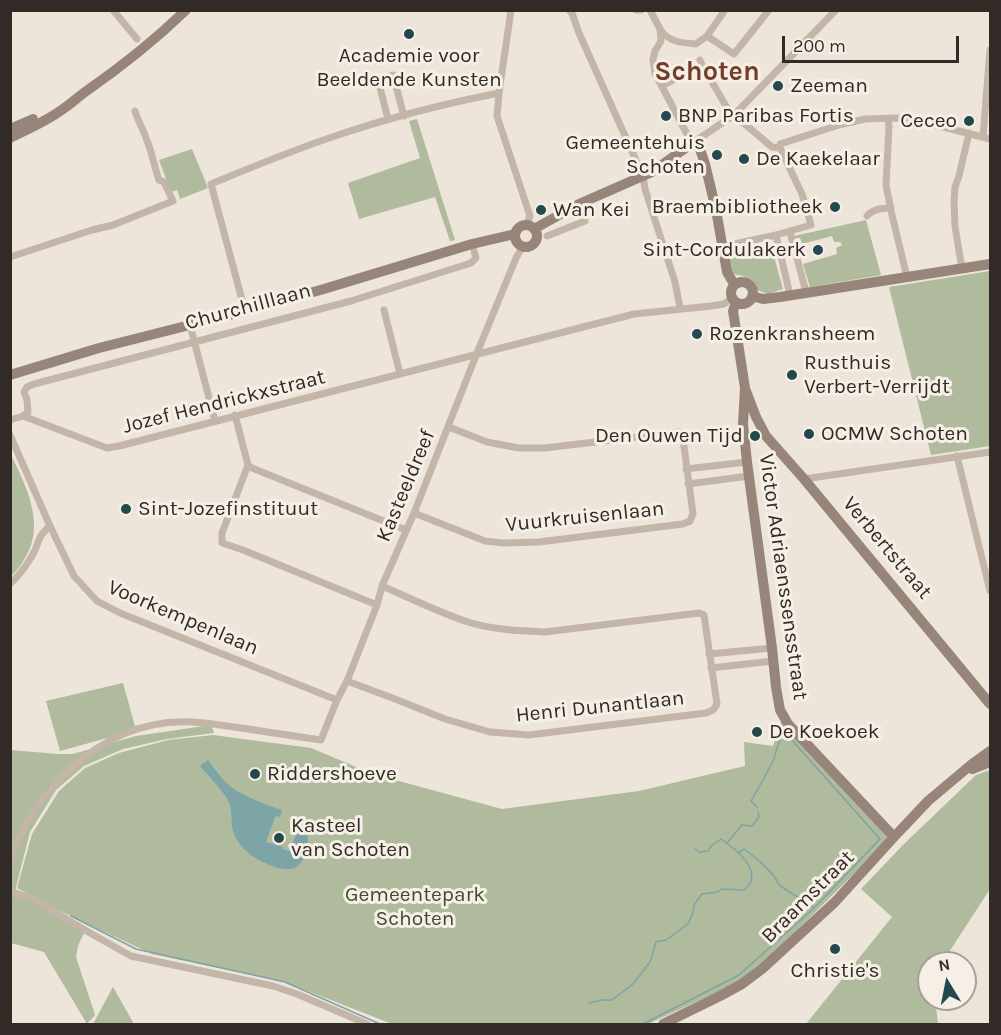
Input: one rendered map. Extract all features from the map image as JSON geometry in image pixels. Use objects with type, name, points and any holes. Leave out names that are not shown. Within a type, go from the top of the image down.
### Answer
[{"type":"street","points":[[113,10],[142,42]]},
{"type":"street","points":[[10,138],[56,114],[113,73],[142,42],[178,10]]},
{"type":"street","points":[[142,42],[169,27],[186,10]]},
{"type":"street","points":[[511,10],[497,116],[530,216],[530,227],[536,236],[534,243],[530,246],[518,243],[515,234],[519,228],[530,227],[652,172],[734,116],[836,10]]},
{"type":"street","points":[[569,10],[642,177],[675,282],[680,308]]},
{"type":"street","points":[[636,10],[641,10]]},
{"type":"street","points":[[650,10],[664,35],[673,41],[696,44],[706,36],[725,10]]},
{"type":"street","points":[[706,36],[734,54],[769,10]]},
{"type":"street","points":[[660,29],[661,41],[653,60],[659,80],[687,134],[694,142]]},
{"type":"street","points":[[696,44],[708,75],[734,116],[772,147],[780,148]]},
{"type":"street","points":[[722,249],[811,225],[802,194],[780,144],[839,124],[865,119],[888,118],[912,119],[987,138],[990,50]]},
{"type":"street","points":[[659,80],[700,59]]},
{"type":"street","points":[[388,119],[378,80],[393,75],[404,116]]},
{"type":"street","points":[[245,311],[211,184],[333,137],[388,119],[499,93]]},
{"type":"street","points":[[10,129],[79,97]]},
{"type":"street","points":[[10,257],[113,225],[172,201],[164,182],[159,180],[153,157],[135,111]]},
{"type":"street","points":[[888,118],[886,185],[907,277]]},
{"type":"street","points":[[962,269],[955,226],[954,202],[969,133]]},
{"type":"street","name":"Verbertstraat","points":[[694,142],[700,149],[705,164],[727,272],[734,285],[731,291],[734,300],[733,311],[745,388],[766,436],[990,704]]},
{"type":"street","points":[[547,236],[585,221],[579,204]]},
{"type":"street","points":[[867,216],[878,209],[891,208]]},
{"type":"street","points":[[790,232],[806,292]]},
{"type":"street","name":"Churchilllaan","points":[[10,375],[99,348],[324,290],[472,244],[515,234]]},
{"type":"street","points":[[776,235],[790,295]]},
{"type":"street","name":"Churchilllaan","points":[[23,416],[28,411],[24,392],[27,387],[34,384],[351,301],[471,263],[476,258],[472,244]]},
{"type":"street","name":"Kasteeldreef","points":[[10,862],[23,829],[38,804],[55,783],[96,747],[134,729],[156,724],[191,722],[321,740],[347,681],[377,605],[382,586],[414,513],[477,353],[523,246]]},
{"type":"street","points":[[752,296],[763,299],[990,264]]},
{"type":"street","points":[[734,285],[741,282],[748,284],[752,289],[752,296],[747,302],[740,303],[734,300]]},
{"type":"street","name":"Jozef Hendrickxstraat","points":[[23,416],[107,448],[634,314],[724,304],[734,300]]},
{"type":"street","points":[[384,310],[400,374]]},
{"type":"street","points":[[190,325],[215,421]]},
{"type":"street","name":"Verbertstraat","points":[[743,424],[745,388]]},
{"type":"street","points":[[10,420],[23,416]]},
{"type":"street","points":[[235,416],[248,465],[222,533],[222,543],[377,605]]},
{"type":"street","points":[[743,424],[756,417]]},
{"type":"street","name":"Victor Adriaenssensstraat","points":[[743,424],[780,710],[788,724],[894,837]]},
{"type":"street","name":"Vuurkruisenlaan","points":[[414,513],[485,541],[503,543],[538,542],[683,524],[690,521],[693,514],[679,432],[545,448],[519,448],[487,442],[449,427]]},
{"type":"street","name":"Voorkempenlaan","points":[[10,435],[74,576],[97,601],[120,613],[337,700]]},
{"type":"street","points":[[804,479],[990,452]]},
{"type":"street","points":[[957,456],[990,591]]},
{"type":"street","points":[[686,468],[747,462]]},
{"type":"street","points":[[248,465],[406,530]]},
{"type":"street","name":"Vuurkruisenlaan","points":[[688,484],[749,476]]},
{"type":"street","points":[[10,584],[20,574],[33,554],[40,534],[50,526]]},
{"type":"street","name":"Henri Dunantlaan","points":[[347,681],[445,720],[490,732],[529,735],[706,713],[713,710],[717,704],[704,615],[699,613],[546,632],[522,632],[467,622],[382,586]]},
{"type":"street","points":[[709,654],[772,648]]},
{"type":"street","points":[[711,668],[773,662]]},
{"type":"street","name":"Braamstraat","points":[[664,1024],[742,984],[762,969],[835,902],[928,801],[964,773],[987,759]]},
{"type":"street","points":[[10,891],[33,900],[131,956],[273,986],[367,1024]]},
{"type":"green space","points":[[417,119],[455,240],[450,241],[435,197],[359,219],[348,183],[420,158],[409,121]]},
{"type":"green space","points":[[192,149],[208,188],[180,199],[177,190],[171,192],[159,160]]},
{"type":"green space","points":[[866,220],[881,275],[810,287],[803,264],[837,254],[836,248],[842,245],[840,242],[834,242],[832,236],[802,244],[800,238],[794,236]]},
{"type":"green space","points":[[770,242],[783,289],[768,294],[757,290],[747,278],[732,274],[727,254]]},
{"type":"green space","points":[[990,271],[990,446],[931,455],[889,287]]},
{"type":"green space","points":[[10,453],[22,478],[34,519],[31,545],[22,563],[11,576]]},
{"type":"green space","points":[[123,683],[136,730],[60,751],[46,701]]},
{"type":"green space","name":"Gemeentepark Schoten","points":[[781,722],[889,839],[772,955],[737,983],[648,1024],[392,1024],[285,982],[152,954],[17,888],[32,834],[59,791],[85,768],[119,753],[168,740],[213,735],[311,748],[373,774],[502,809],[639,791],[745,766],[744,742],[773,746]]},
{"type":"green space","points":[[211,725],[214,733],[167,739],[123,749],[84,766],[56,790],[30,832],[16,887],[15,900],[16,894],[32,901],[84,933],[76,957],[95,1015],[87,1024],[44,952],[11,943],[10,750],[73,754],[136,736]]},
{"type":"green space","points":[[990,770],[990,889],[950,951],[917,951],[917,1011],[936,1011],[938,1024],[806,1024],[892,917],[861,889],[976,775]]},
{"type":"green space","points":[[113,987],[134,1024],[93,1024]]},
{"type":"water","points":[[208,760],[224,780],[235,789],[255,800],[282,810],[280,817],[275,817],[266,842],[289,851],[300,826],[305,830],[308,835],[308,848],[298,865],[285,869],[267,864],[241,846],[233,831],[229,802],[200,766]]},
{"type":"waterway","points":[[643,1024],[739,975],[814,908],[880,839],[783,730],[773,761],[751,801],[757,807]]},
{"type":"waterway","points":[[727,843],[742,825],[752,826],[759,817],[758,812]]},
{"type":"waterway","points":[[589,1003],[612,1000],[633,984],[650,962],[656,942],[666,940],[688,924],[694,905],[702,894],[722,889],[744,890],[750,883],[752,876],[746,862],[721,839],[708,851],[699,852],[695,849]]},
{"type":"waterway","points":[[739,852],[744,849],[769,870],[779,885],[813,907]]},
{"type":"waterway","points":[[71,916],[136,949],[285,982],[380,1024]]},
{"type":"place","name":"Academie voor Beeldende Kunsten","points":[[409,34]]},
{"type":"place","name":"Zeeman","points":[[778,86]]},
{"type":"place","name":"BNP Paribas Fortis","points":[[666,116]]},
{"type":"place","name":"Ceceo","points":[[969,121]]},
{"type":"place","name":"Gemeentehuis Schoten","points":[[717,155]]},
{"type":"place","name":"De Kaekelaar","points":[[744,159]]},
{"type":"place","name":"Braembibliotheek","points":[[835,207]]},
{"type":"place","name":"Wan Kei","points":[[541,210]]},
{"type":"place","name":"Sint-Cordulakerk","points":[[818,250]]},
{"type":"place","name":"Rozenkransheem","points":[[697,334]]},
{"type":"place","name":"Rusthuis Verbert-Verrijdt","points":[[792,375]]},
{"type":"place","name":"OCMW Schoten","points":[[809,434]]},
{"type":"place","name":"Den Ouwen Tijd","points":[[755,436]]},
{"type":"place","name":"Sint-Jozefinstituut","points":[[126,509]]},
{"type":"place","name":"De Koekoek","points":[[757,732]]},
{"type":"place","name":"Riddershoeve","points":[[255,774]]},
{"type":"place","name":"Kasteel van Schoten","points":[[279,838]]},
{"type":"place","name":"Christie's","points":[[835,949]]},
{"type":"district","name":"Schoten","points":[[707,72]]}]
